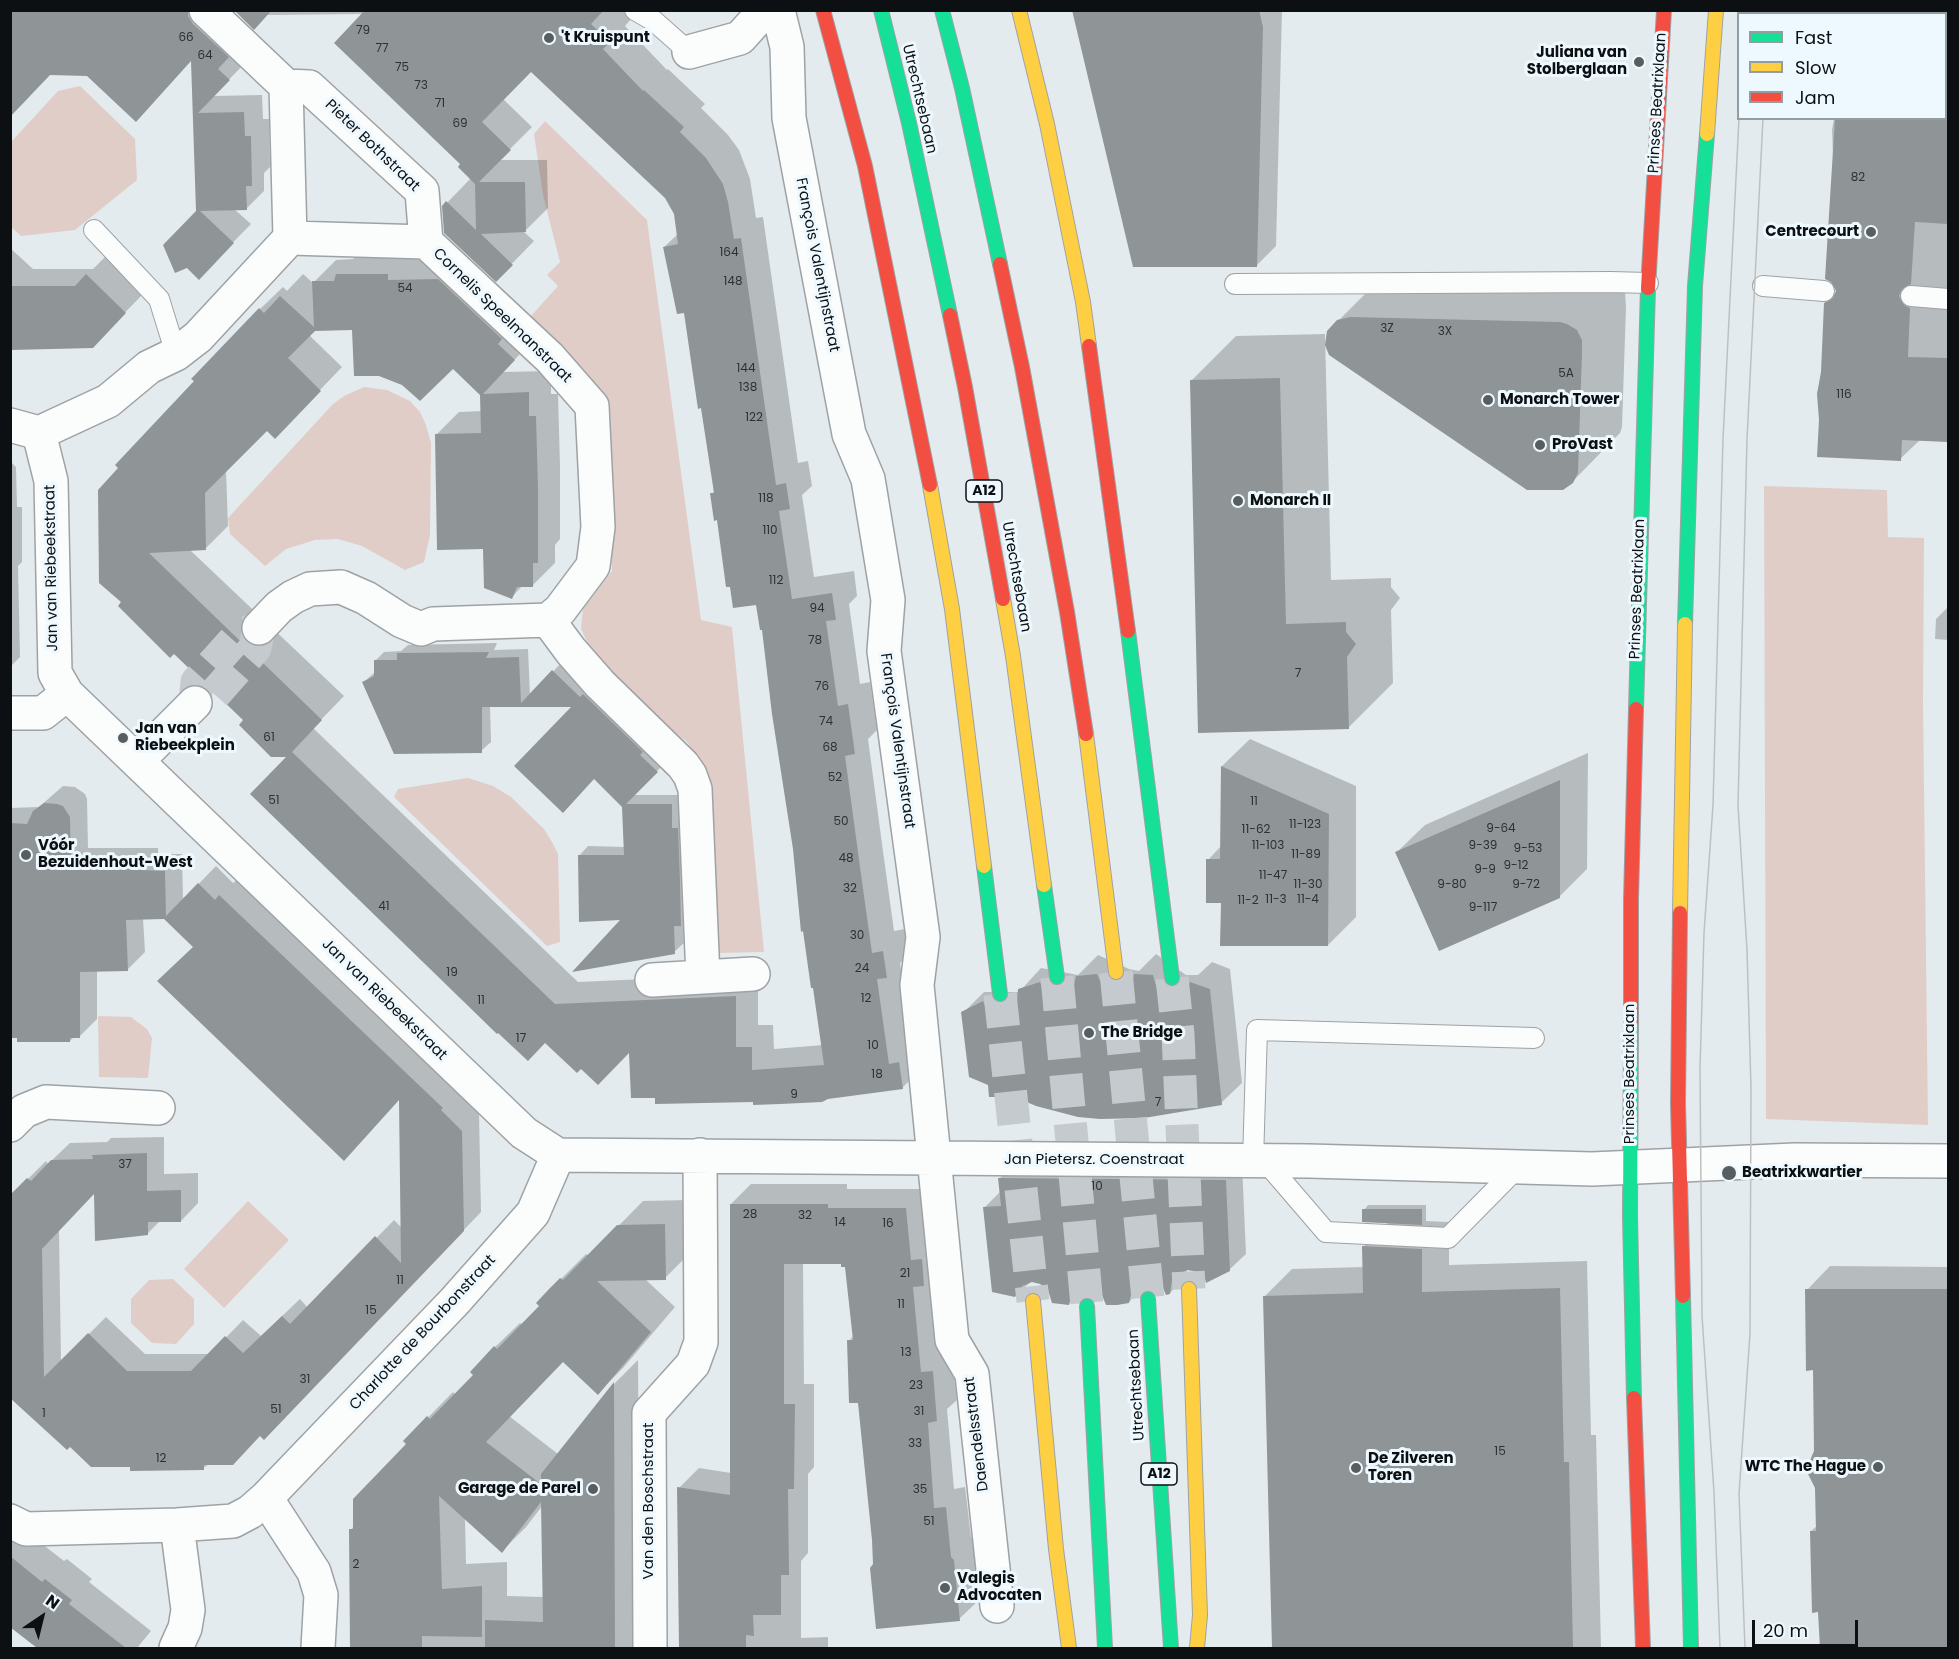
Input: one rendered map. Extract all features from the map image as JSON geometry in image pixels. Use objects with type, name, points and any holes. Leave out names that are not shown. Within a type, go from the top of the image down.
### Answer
[{"type":"main road","points":[[823,10],[865,166],[939,530],[952,609],[1000,994]]},
{"type":"main road","name":"Utrechtsebaan","points":[[881,10],[909,123],[965,387],[1013,656],[1057,977]]},
{"type":"main road","points":[[942,10],[962,88],[1022,367],[1067,612],[1084,721],[1116,972]]},
{"type":"main road","points":[[1019,10],[1047,124],[1083,302],[1111,494],[1172,978]]},
{"type":"main road","name":"Prinses Beatrixlaan","points":[[1643,1648],[1636,1496],[1630,1167],[1630,899],[1648,284],[1664,10]]},
{"type":"main road","points":[[1691,1648],[1678,1098],[1682,742],[1695,286],[1716,10]]},
{"type":"main road","points":[[1189,1289],[1200,1614],[1197,1648]]},
{"type":"main road","name":"Utrechtsebaan","points":[[1148,1299],[1171,1648]]},
{"type":"main road","points":[[1033,1301],[1056,1549],[1068,1648]]},
{"type":"main road","points":[[1087,1306],[1105,1648]]},
{"type":"street","points":[[25,429],[108,401],[149,367],[176,354],[198,338],[290,238],[286,86],[206,10]]},
{"type":"street","points":[[689,52],[740,38],[765,10]]},
{"type":"street","name":"François Valentijnstraat","points":[[778,10],[787,47],[789,118],[849,434],[868,479],[888,600],[884,651],[923,937],[918,985],[934,1158]]},
{"type":"street","name":"Pieter Bothstraat","points":[[286,86],[309,87],[422,191],[426,242]]},
{"type":"street","points":[[290,238],[426,242]]},
{"type":"street","name":"Cornelis Speelmanstraat","points":[[426,242],[550,358],[592,406],[598,527],[593,566],[560,610],[548,620]]},
{"type":"street","name":"Jan van Riebeekstraat","points":[[25,429],[51,481],[55,673],[66,694]]},
{"type":"street","points":[[259,628],[279,607],[310,588],[341,587],[366,598],[402,621],[421,629],[433,624],[548,620],[600,684],[683,765],[690,775],[694,789],[703,977]]},
{"type":"street","points":[[10,713],[43,712],[66,694],[137,761],[195,703]]},
{"type":"street","name":"Jan van Riebeekstraat","points":[[137,761],[524,1133],[558,1155]]},
{"type":"street","points":[[652,980],[753,974]]},
{"type":"street","points":[[10,1125],[24,1111],[46,1102],[158,1108]]},
{"type":"street","name":"Jan Pietersz. Coenstraat","points":[[558,1155],[1259,1161],[1592,1169],[1630,1167]]},
{"type":"street","name":"Charlotte de Bourbonstraat","points":[[10,1521],[26,1529],[177,1525],[233,1521],[250,1512],[454,1302],[533,1213],[558,1155]]},
{"type":"street","name":"Van den Boschstraat","points":[[650,1648],[649,1413],[693,1364],[701,1342],[700,1155]]},
{"type":"street","name":"Daendelsstraat","points":[[934,1158],[952,1340],[972,1374],[997,1606]]},
{"type":"street","name":"Prinses Beatrixlaan","points":[[1630,1167],[1796,1160],[1948,1161]]},
{"type":"street","points":[[266,1498],[314,1572],[321,1594],[318,1648]]},
{"type":"street","points":[[176,1648],[185,1628],[188,1610],[177,1525]]},
{"type":"lane","points":[[635,10],[654,21],[689,52]]},
{"type":"lane","points":[[94,230],[159,299],[176,354]]},
{"type":"lane","points":[[1235,284],[1600,282],[1648,284]]},
{"type":"lane","points":[[1763,286],[1824,291]]},
{"type":"lane","points":[[1911,296],[1948,299]]},
{"type":"lane","points":[[1518,1167],[1448,1238],[1326,1232],[1259,1161],[1257,1030],[1534,1038]]},
{"type":"shaded area","points":[[80,86],[135,139],[137,180],[75,230],[21,236],[11,227],[11,142],[58,91]]},
{"type":"shaded area","points":[[545,121],[647,220],[701,620],[732,627],[764,952],[718,953],[700,762],[687,742],[622,689],[591,652],[581,628],[583,609],[612,571],[607,432],[530,317],[558,286],[547,275],[560,262],[543,195],[534,134]]},
{"type":"shaded area","points":[[364,387],[387,390],[410,401],[420,412],[426,425],[431,443],[430,535],[424,562],[405,570],[362,546],[338,539],[315,540],[286,549],[265,566],[230,534],[228,518],[333,404]]},
{"type":"shaded area","points":[[1764,486],[1887,490],[1888,537],[1924,538],[1923,703],[1928,1125],[1766,1119]]},
{"type":"shaded area","points":[[468,778],[493,786],[511,797],[544,829],[552,842],[558,854],[560,942],[547,946],[394,797],[398,789]]},
{"type":"shaded area","points":[[98,1016],[131,1017],[147,1029],[152,1038],[148,1078],[99,1077]]},
{"type":"shaded area","points":[[248,1201],[289,1240],[224,1308],[184,1269]]},
{"type":"shaded area","points":[[173,1279],[194,1299],[194,1324],[176,1344],[152,1343],[131,1323],[131,1299],[149,1280]]},
{"type":"building","points":[[10,10],[188,10],[188,16],[193,24],[229,57],[218,69],[230,80],[198,113],[244,112],[245,136],[251,136],[252,186],[246,186],[247,210],[200,211],[234,243],[199,280],[187,268],[175,273],[163,245],[196,211],[191,61],[136,122],[87,76],[50,75],[10,117]]},
{"type":"building","points":[[234,10],[272,10],[254,30]]},
{"type":"building","points":[[365,10],[604,10],[591,24],[610,42],[603,49],[643,91],[684,127],[680,132],[706,158],[723,184],[734,239],[741,238],[776,485],[786,483],[790,509],[779,511],[792,599],[832,593],[836,620],[826,621],[838,706],[848,704],[855,754],[845,756],[872,953],[883,951],[887,978],[877,979],[889,1064],[899,1062],[903,1089],[828,1099],[822,1102],[753,1105],[753,1102],[655,1104],[655,1098],[631,1098],[629,1053],[598,1085],[581,1069],[577,1073],[545,1043],[528,1061],[497,1034],[250,794],[286,757],[271,757],[239,725],[243,720],[174,654],[170,658],[118,606],[121,602],[99,583],[98,490],[118,468],[115,465],[194,381],[191,379],[259,308],[264,313],[280,296],[314,327],[312,281],[334,281],[336,274],[388,274],[388,280],[438,279],[502,339],[498,344],[515,360],[483,394],[529,392],[529,416],[536,416],[538,489],[538,563],[533,563],[533,587],[517,587],[512,599],[484,588],[483,549],[437,550],[435,434],[481,433],[480,395],[453,369],[420,401],[402,385],[379,376],[354,376],[352,330],[315,331],[288,358],[321,391],[275,439],[267,431],[205,493],[206,550],[149,553],[322,720],[292,752],[555,1004],[736,996],[736,1047],[752,1047],[752,1070],[824,1065],[813,988],[811,988],[803,931],[801,932],[793,849],[772,714],[762,630],[760,630],[756,605],[733,608],[730,587],[726,587],[717,520],[714,521],[710,493],[714,493],[701,408],[698,409],[684,313],[677,314],[663,247],[678,244],[674,214],[665,198],[531,72],[482,122],[511,150],[479,182],[525,182],[526,232],[481,234],[513,265],[496,282],[444,233],[442,206],[446,201],[476,230],[475,184],[458,167],[460,164],[334,43]]},
{"type":"building","points":[[1072,10],[1259,10],[1263,27],[1257,267],[1133,267]]},
{"type":"building","name":"Centrecourt","points":[[1948,118],[1948,224],[1915,222],[1911,284],[1902,289],[1899,296],[1904,305],[1910,308],[1908,357],[1948,358],[1948,442],[1902,440],[1901,461],[1817,457],[1819,420],[1817,394],[1821,372],[1824,303],[1833,298],[1836,291],[1831,282],[1825,279],[1835,120],[1947,120]]},
{"type":"building","points":[[86,274],[126,313],[93,348],[10,350],[10,286],[75,286]]},
{"type":"building","name":"Monarch Tower","points":[[1350,317],[1560,322],[1577,330],[1582,340],[1582,353],[1578,473],[1573,483],[1563,490],[1527,490],[1329,355],[1325,345],[1327,331],[1337,320]]},
{"type":"building","name":"Monarch II","points":[[1280,378],[1286,624],[1346,622],[1346,632],[1356,644],[1347,657],[1349,729],[1198,733],[1190,380]]},
{"type":"building","points":[[489,652],[486,658],[519,657],[521,703],[552,670],[580,697],[583,694],[643,752],[640,755],[658,772],[626,804],[672,804],[672,828],[678,828],[681,926],[674,926],[675,954],[572,972],[620,920],[579,922],[578,855],[624,855],[622,807],[594,779],[563,813],[514,766],[571,707],[482,707],[482,753],[394,754],[362,682],[374,676],[374,660],[397,660],[397,653]]},
{"type":"building","points":[[1221,766],[1329,814],[1328,946],[1220,946],[1221,903],[1206,903],[1206,859],[1220,859]]},
{"type":"building","points":[[1560,780],[1560,898],[1439,951],[1395,852]]},
{"type":"building","points":[[44,803],[63,806],[70,817],[71,865],[141,865],[141,870],[165,871],[166,916],[198,883],[215,900],[219,895],[443,1108],[441,1110],[462,1131],[464,1231],[264,1440],[260,1436],[233,1465],[204,1465],[204,1470],[130,1471],[130,1467],[91,1467],[70,1447],[67,1450],[10,1398],[10,1195],[27,1178],[31,1181],[51,1160],[93,1159],[92,1155],[147,1153],[147,1191],[181,1190],[181,1222],[148,1222],[148,1235],[95,1241],[94,1194],[42,1249],[44,1377],[88,1333],[127,1371],[191,1371],[225,1336],[243,1353],[282,1316],[290,1324],[375,1236],[401,1263],[399,1100],[344,1161],[157,981],[193,947],[164,919],[126,920],[128,971],[80,972],[80,1038],[70,1038],[70,1042],[17,1042],[17,1038],[10,1038],[10,823],[27,824],[33,811]]},
{"type":"building","name":"The Bridge","points":[[1097,974],[1101,983],[1109,989],[1118,991],[1127,987],[1133,980],[1134,974],[1153,975],[1157,989],[1165,995],[1174,997],[1183,993],[1190,982],[1210,989],[1222,1105],[1144,1118],[1078,1117],[1036,1106],[1015,1097],[989,1097],[988,1085],[969,1077],[961,1012],[983,1001],[985,1006],[992,1011],[1003,1012],[1011,1009],[1017,1002],[1018,989],[1040,982],[1049,994],[1060,995],[1069,991],[1074,985],[1076,976]]},
{"type":"building","points":[[998,1178],[1226,1180],[1230,1271],[1206,1283],[1197,1272],[1188,1270],[1180,1273],[1172,1281],[1170,1294],[1166,1295],[1157,1282],[1146,1280],[1137,1284],[1132,1290],[1129,1303],[1117,1305],[1106,1305],[1102,1295],[1087,1287],[1076,1291],[1069,1305],[1052,1303],[1048,1290],[1032,1282],[1022,1286],[1015,1297],[992,1292],[983,1207],[1001,1206]]},
{"type":"building","points":[[730,1204],[828,1204],[828,1208],[906,1208],[911,1260],[922,1259],[924,1286],[913,1287],[921,1372],[933,1371],[937,1421],[928,1423],[934,1508],[946,1507],[960,1621],[876,1629],[870,1568],[873,1564],[872,1540],[858,1403],[849,1403],[847,1340],[853,1340],[845,1267],[841,1267],[841,1264],[784,1264],[784,1404],[795,1404],[794,1489],[788,1489],[789,1575],[781,1575],[781,1615],[753,1615],[754,1636],[746,1635],[746,1648],[679,1648],[677,1487],[730,1495]]},
{"type":"building","points":[[1362,1209],[1422,1209],[1422,1225],[1362,1222]]},
{"type":"building","points":[[665,1224],[666,1280],[597,1281],[651,1332],[598,1395],[563,1362],[486,1442],[541,1484],[541,1474],[614,1382],[615,1648],[485,1648],[485,1620],[543,1622],[541,1502],[502,1553],[439,1496],[442,1589],[482,1586],[482,1637],[422,1636],[422,1647],[350,1648],[349,1529],[353,1529],[353,1499],[406,1444],[403,1441],[427,1416],[430,1419],[473,1375],[470,1372],[494,1346],[497,1349],[539,1306],[536,1303],[549,1289],[560,1278],[563,1280],[617,1225]]},
{"type":"building","name":"De Zilveren Toren","points":[[1362,1246],[1422,1249],[1422,1292],[1560,1288],[1564,1462],[1569,1462],[1573,1648],[1272,1648],[1263,1296],[1363,1293]]},
{"type":"building","name":"WTC The Hague","points":[[1805,1289],[1948,1289],[1948,1648],[1820,1648],[1818,1612],[1812,1613],[1810,1531],[1816,1531],[1815,1488],[1806,1470],[1814,1451],[1813,1370],[1806,1371]]},
{"type":"building","points":[[10,1556],[42,1582],[45,1579],[72,1600],[69,1604],[126,1648],[37,1648],[10,1627]]},
{"type":"tunnel","points":[[259,628],[255,648],[213,696],[195,703],[197,682],[239,635],[259,628]]},
{"type":"tunnel","points":[[1116,972],[1148,1299]]},
{"type":"tunnel","points":[[1057,977],[1087,1306]]},
{"type":"tunnel","points":[[1172,978],[1178,1034],[1189,1289]]},
{"type":"tunnel","points":[[1000,994],[1033,1301]]},
{"type":"tram line","points":[[1720,1648],[1714,1492],[1702,1316],[1700,1068],[1704,933],[1713,805],[1723,439],[1739,120]]},
{"type":"tram line","points":[[1745,1648],[1739,1494],[1750,1333],[1751,1088],[1747,950],[1738,805],[1747,439],[1763,120]]},
{"type":"traffic: fast","points":[[881,10],[909,123],[950,315]]},
{"type":"traffic: fast","points":[[942,10],[962,88],[1000,264]]},
{"type":"traffic: fast","points":[[1685,624],[1695,286],[1707,134]]},
{"type":"traffic: fast","points":[[1636,709],[1648,288]]},
{"type":"traffic: fast","points":[[1128,631],[1172,978]]},
{"type":"traffic: fast","points":[[984,866],[1000,994]]},
{"type":"traffic: fast","points":[[1044,885],[1057,977]]},
{"type":"traffic: fast","points":[[1631,1021],[1630,1216],[1634,1398]]},
{"type":"traffic: fast","points":[[1683,1296],[1691,1648]]},
{"type":"traffic: fast","points":[[1148,1299],[1171,1648]]},
{"type":"traffic: fast","points":[[1087,1306],[1105,1648]]},
{"type":"traffic: slow","points":[[1019,10],[1047,124],[1083,302],[1089,346]]},
{"type":"traffic: slow","points":[[1707,134],[1716,10]]},
{"type":"traffic: slow","points":[[930,485],[952,609],[984,866]]},
{"type":"traffic: slow","points":[[1003,599],[1013,656],[1044,885]]},
{"type":"traffic: slow","points":[[1680,913],[1685,624]]},
{"type":"traffic: slow","points":[[1086,734],[1116,972]]},
{"type":"traffic: slow","points":[[1189,1289],[1200,1615],[1197,1648]]},
{"type":"traffic: slow","points":[[1033,1301],[1056,1549],[1069,1648]]},
{"type":"traffic: jam","points":[[823,10],[865,166],[930,485]]},
{"type":"traffic: jam","points":[[1648,288],[1664,10]]},
{"type":"traffic: jam","points":[[1000,264],[1022,367],[1067,612],[1086,734]]},
{"type":"traffic: jam","points":[[950,315],[1003,599]]},
{"type":"traffic: jam","points":[[1089,346],[1128,631]]},
{"type":"traffic: jam","points":[[1631,1021],[1631,899],[1636,709]]},
{"type":"traffic: jam","points":[[1680,913],[1678,1104],[1683,1296]]},
{"type":"traffic: jam","points":[[1634,1398],[1643,1648]]},
{"type":"place","name":"'t Kruispunt","points":[[549,38]]},
{"type":"place","name":"Juliana van Stolberglaan","points":[[1639,62]]},
{"type":"place","name":"Centrecourt","points":[[1871,232]]},
{"type":"place","name":"Monarch Tower","points":[[1488,400]]},
{"type":"place","name":"ProVast","points":[[1540,445]]},
{"type":"place","name":"Monarch II","points":[[1238,501]]},
{"type":"place","name":"Jan van Riebeekplein","points":[[123,738]]},
{"type":"place","name":"Vóór Bezuidenhout-West","points":[[26,855]]},
{"type":"place","name":"The Bridge","points":[[1089,1033]]},
{"type":"place","name":"Beatrixkwartier","points":[[1729,1173]]},
{"type":"place","name":"WTC The Hague","points":[[1878,1467]]},
{"type":"place","name":"De Zilveren Toren","points":[[1356,1468]]},
{"type":"place","name":"Garage de Parel","points":[[593,1489]]},
{"type":"place","name":"Valegis Advocaten","points":[[945,1588]]}]
